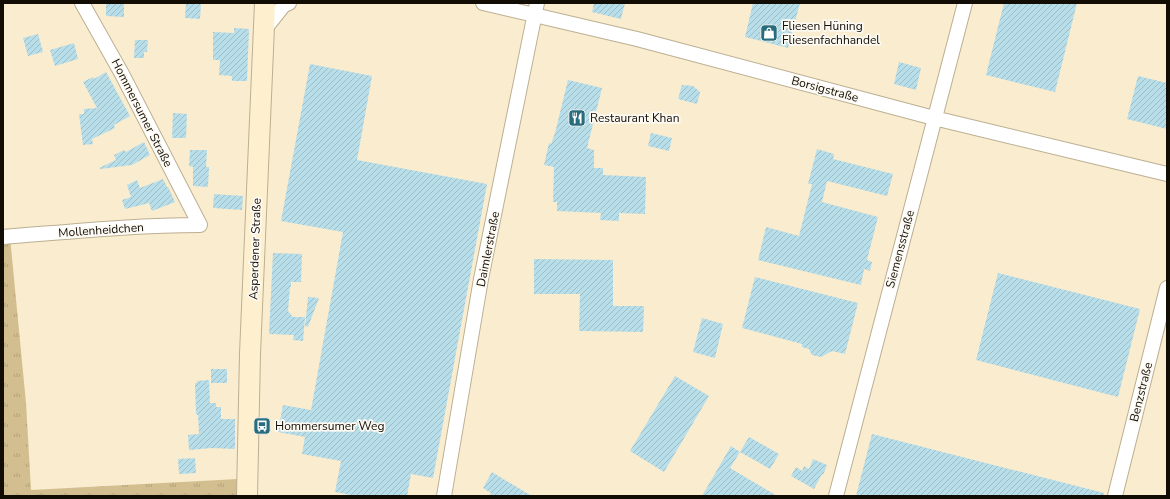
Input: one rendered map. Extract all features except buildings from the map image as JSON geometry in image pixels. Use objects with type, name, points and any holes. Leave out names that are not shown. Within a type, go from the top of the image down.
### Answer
[{"type":"main road","name":"Asperdener Straße","points":[[247,496],[250,354],[265,3]]},
{"type":"street","name":"Hommersumer Straße","points":[[82,3],[122,74],[200,225]]},
{"type":"street","points":[[264,30],[284,6],[289,3]]},
{"type":"street","name":"Borsigstraße","points":[[483,3],[536,9],[637,39],[934,118],[1167,174]]},
{"type":"street","name":"Siemensstraße","points":[[836,496],[965,3]]},
{"type":"street","name":"Daimlerstraße","points":[[444,496],[482,279],[536,9]]},
{"type":"street","name":"Mollenheidchen","points":[[3,237],[126,227],[200,225]]},
{"type":"street","name":"Benzstraße","points":[[1115,496],[1167,288]]},
{"type":"green space","points":[[3,237],[10,237],[26,403],[31,490],[238,479],[237,496],[3,496]]},
{"type":"place","name":"Fliesen Hüning Fliesenfachhandel","points":[[769,33]]},
{"type":"place","name":"Restaurant Khan","points":[[577,118]]},
{"type":"place","name":"Hommersumer Weg","points":[[262,426]]}]
